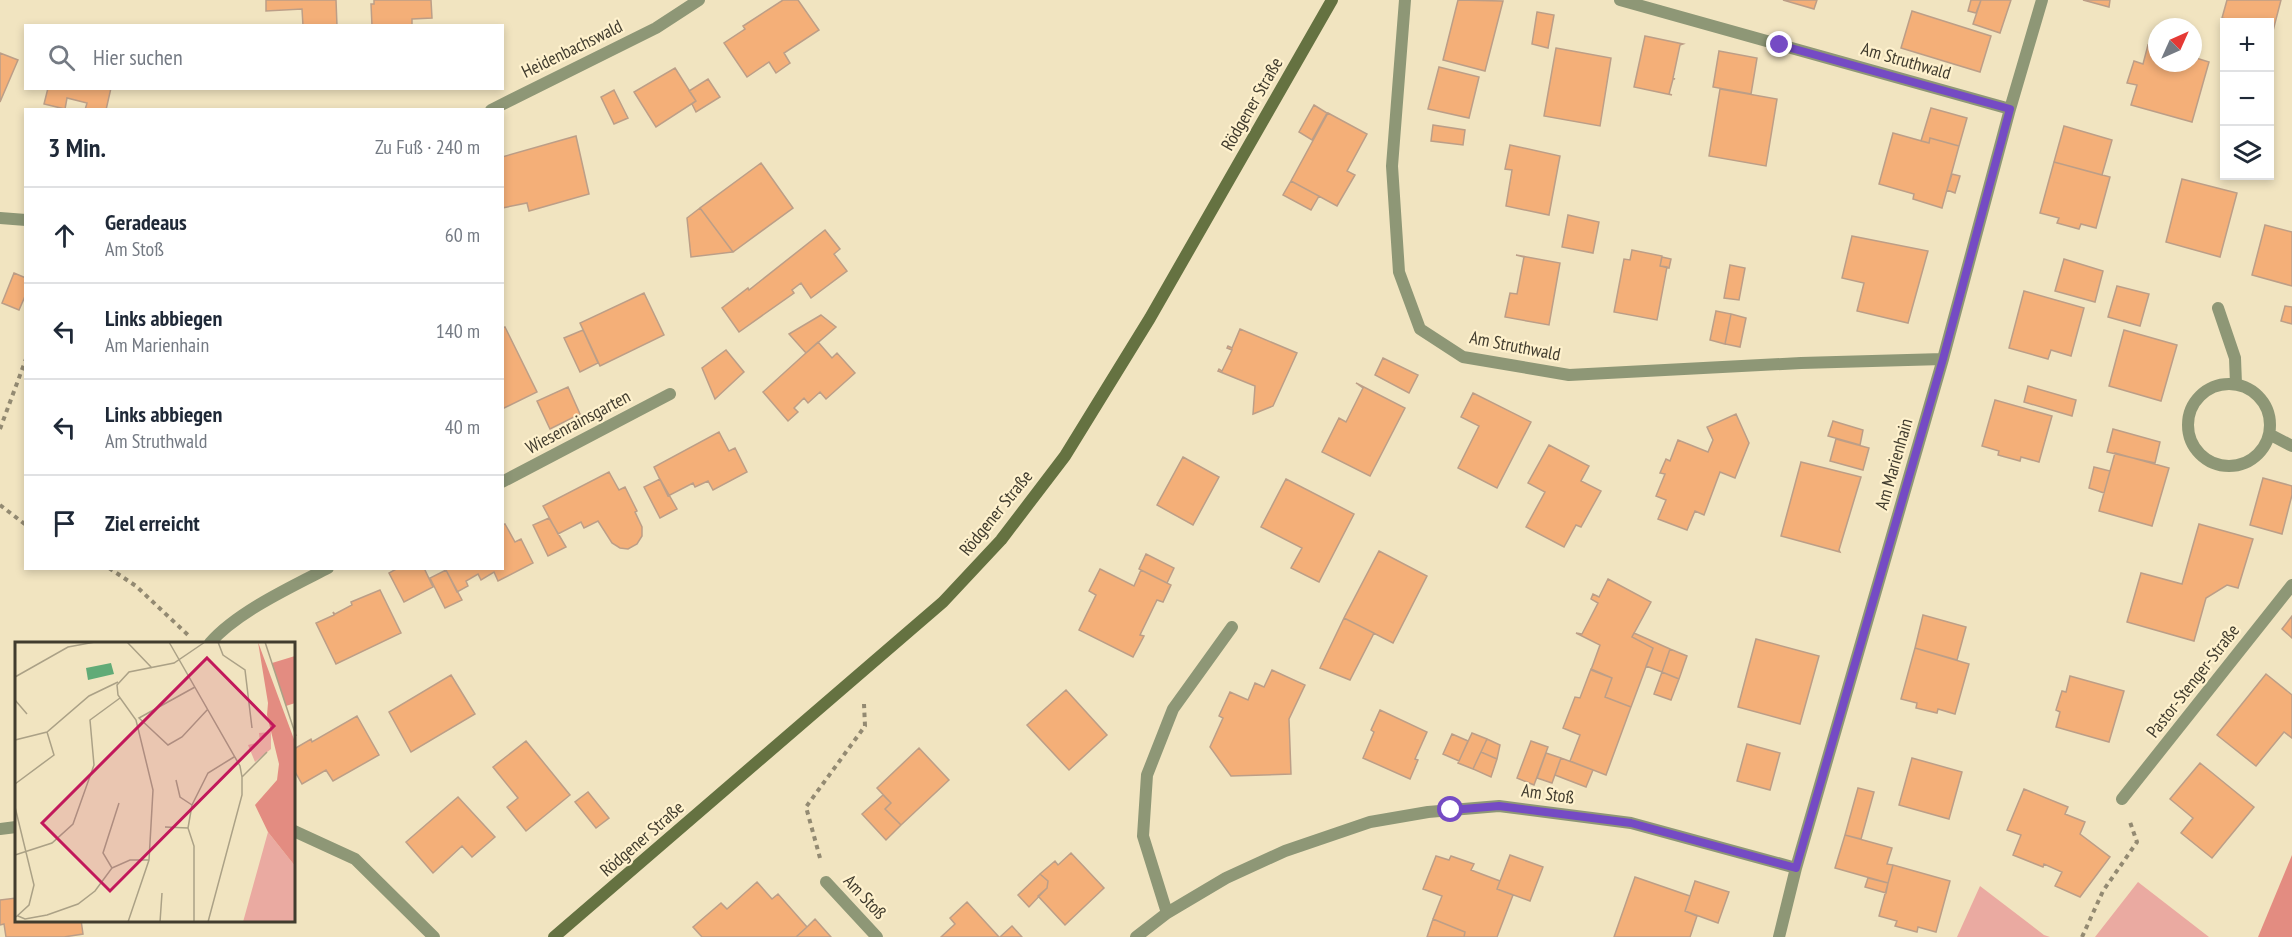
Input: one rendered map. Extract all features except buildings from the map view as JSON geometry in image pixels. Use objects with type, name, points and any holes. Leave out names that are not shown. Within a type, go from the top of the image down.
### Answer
[{"type":"main road","name":"Rödgener Straße","points":[[554,937],[944,602],[1001,540],[1065,456],[1150,318],[1332,0]]},
{"type":"street","name":"Heidenbachswald","points":[[495,108],[656,28],[699,0]]},
{"type":"street","name":"Am Struthwald","points":[[1405,0],[1392,166],[1399,272],[1420,329],[1463,357],[1569,375],[1943,359]]},
{"type":"street","name":"Am Struthwald","points":[[1620,0],[2010,109]]},
{"type":"street","name":"Am Marienhain","points":[[1779,937],[1796,868],[1943,359],[2010,109],[2042,0]]},
{"type":"street","points":[[0,218],[24,220]]},
{"type":"street","points":[[2218,308],[2235,358],[2236,384]]},
{"type":"street","points":[[2223,384],[2236,384],[2259,397],[2266,408],[2269,434],[2264,446],[2254,457],[2228,466],[2203,457],[2194,446],[2189,433],[2188,419],[2192,406],[2210,388],[2223,384]]},
{"type":"street","name":"Wiesenrainsgarten","points":[[504,481],[670,394]]},
{"type":"street","points":[[2269,434],[2292,446]]},
{"type":"street","points":[[211,642],[218,634],[256,608],[324,570]]},
{"type":"street","name":"Pastor-Stenger-Straße","points":[[2122,799],[2292,585]]},
{"type":"street","points":[[1167,913],[1143,836],[1147,775],[1173,709],[1232,627]]},
{"type":"street","name":"Am Stoß","points":[[1136,937],[1167,913],[1226,878],[1285,851],[1371,822],[1428,812],[1499,806],[1631,823],[1796,868]]},
{"type":"street","points":[[0,829],[15,827]]},
{"type":"street","points":[[296,832],[355,859],[434,937]]},
{"type":"street","name":"Am Stoß","points":[[826,882],[877,937]]},
{"type":"path","points":[[0,429],[24,364]]},
{"type":"path","points":[[0,505],[24,523]]},
{"type":"path","points":[[112,570],[136,586],[190,637]]},
{"type":"path","points":[[826,882],[806,807],[866,726],[863,673]]},
{"type":"path","points":[[2082,937],[2103,891],[2138,843],[2122,799]]},
{"type":"shaded area","points":[[2292,855],[2292,937],[2258,937]]},
{"type":"shaded area","points":[[2138,882],[2209,937],[2095,937]]},
{"type":"shaded area","points":[[1980,886],[2044,935],[2050,937],[1957,937]]},
{"type":"route","points":[[1451,810],[1499,806],[1631,823],[1796,868],[1943,359],[2010,109],[1780,45]]}]
